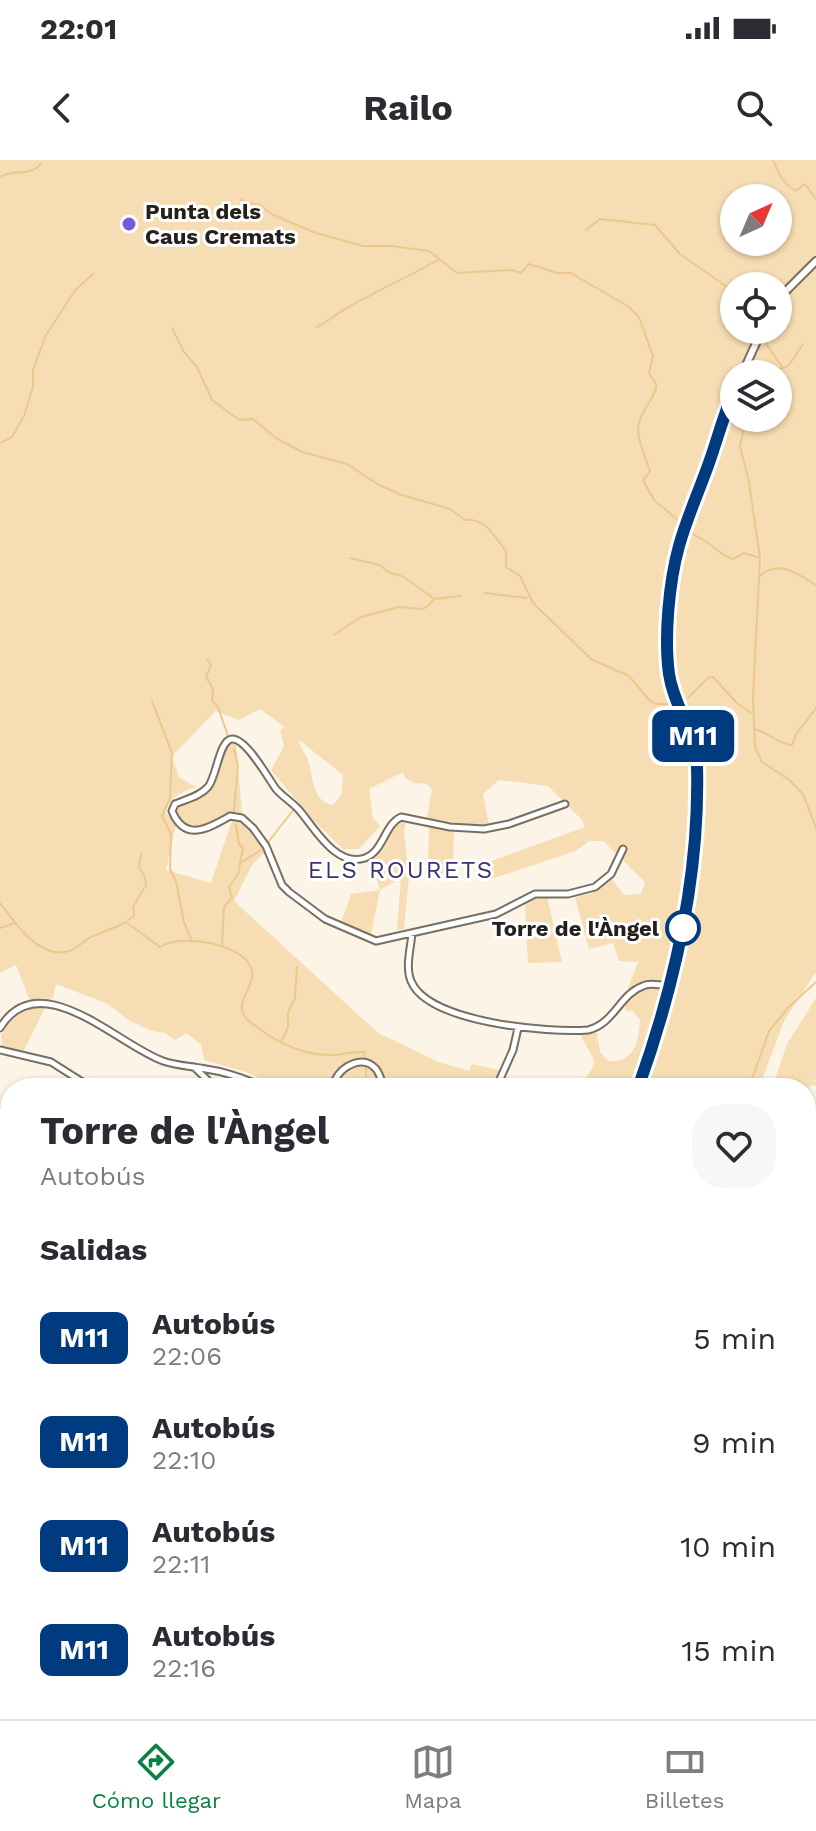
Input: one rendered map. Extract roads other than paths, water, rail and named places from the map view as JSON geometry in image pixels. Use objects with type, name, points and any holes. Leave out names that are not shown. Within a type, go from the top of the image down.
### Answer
[{"type":"street","points":[[792,285],[816,261]]},
{"type":"street","points":[[642,1078],[652,1049],[687,910],[695,841],[695,741],[674,695],[669,675],[669,608],[678,548],[720,430]]},
{"type":"street","points":[[565,804],[509,824],[484,829],[450,827],[401,817],[392,823],[371,854],[351,858],[336,851],[324,840],[277,790],[247,748],[240,741],[232,739],[224,745],[214,777],[205,790],[172,807],[177,822],[196,831],[208,829],[230,816],[247,820],[266,846],[282,885],[325,919],[376,941],[496,914],[535,894],[568,894],[595,887],[611,874],[623,849]]},
{"type":"street","points":[[412,933],[408,972],[415,989],[455,1013],[518,1028],[555,1031],[597,1028],[636,989],[647,984],[669,985]]},
{"type":"street","points":[[0,1028],[17,1010],[36,1003],[50,1003],[72,1011],[165,1062],[241,1078]]},
{"type":"street","points":[[500,1078],[513,1050],[518,1028]]},
{"type":"street","points":[[0,1050],[51,1062],[76,1078]]},
{"type":"street","points":[[336,1078],[341,1070],[361,1062],[372,1065],[380,1078]]},
{"type":"street","points":[[193,1067],[205,1078]]},
{"type":"waterway","points":[[773,160],[788,185],[796,191],[805,184],[816,199]]},
{"type":"waterway","points":[[0,177],[27,172],[41,163]]},
{"type":"waterway","points":[[241,200],[261,206],[273,215],[316,233],[363,246],[429,251],[457,273],[512,270],[521,273],[529,264],[557,273],[571,273],[629,307],[639,317],[653,356],[649,373],[656,385],[638,427],[650,472],[643,480],[654,500],[679,521]]},
{"type":"waterway","points":[[586,230],[600,219],[655,225],[680,254],[720,282]]},
{"type":"waterway","points":[[317,327],[438,260]]},
{"type":"waterway","points":[[0,443],[12,437],[24,416],[33,387],[33,370],[46,335],[76,289],[93,274]]},
{"type":"waterway","points":[[172,328],[184,352],[197,367],[212,400],[239,420],[253,419],[276,438],[302,452],[347,464],[379,485],[450,509],[465,520],[484,525],[506,551],[506,567],[520,576],[533,603],[591,659],[629,676],[649,700],[656,704],[668,704]]},
{"type":"waterway","points":[[766,344],[777,360]]},
{"type":"waterway","points":[[792,360],[803,344]]},
{"type":"waterway","points":[[743,432],[740,446],[749,482],[760,558],[753,697],[755,747],[762,762],[788,779],[803,794],[816,828]]},
{"type":"waterway","points":[[690,531],[733,559],[744,553],[760,558]]},
{"type":"waterway","points":[[350,558],[380,565],[388,572],[404,577],[433,598]]},
{"type":"waterway","points":[[760,576],[781,568],[816,585]]},
{"type":"waterway","points":[[485,593],[527,598]]},
{"type":"waterway","points":[[334,635],[361,617],[399,607],[423,609],[434,599],[461,596]]},
{"type":"waterway","points":[[207,659],[211,665],[206,677],[213,689],[212,700],[218,707],[228,736]]},
{"type":"waterway","points":[[688,698],[709,677],[713,677],[751,713]]},
{"type":"waterway","points":[[152,701],[172,753],[170,798],[162,816],[171,834],[170,869],[191,939]]},
{"type":"waterway","points":[[755,729],[792,745],[796,734],[816,708]]},
{"type":"waterway","points":[[234,749],[238,765],[234,811]]},
{"type":"waterway","points":[[269,841],[294,809]]},
{"type":"waterway","points":[[222,945],[224,907],[232,898],[229,887],[238,874],[243,848],[239,844],[236,825]]},
{"type":"waterway","points":[[242,862],[261,850]]},
{"type":"waterway","points":[[128,920],[134,916],[133,907],[146,885],[139,867],[141,854]]},
{"type":"waterway","points":[[0,903],[29,938],[48,950],[72,950],[91,937],[126,922],[160,947],[169,943],[196,941],[238,953],[252,971],[242,1003],[244,1015],[249,1021],[276,1039],[306,1052],[332,1055],[364,1052],[367,1078]]},
{"type":"waterway","points":[[0,928],[14,923]]},
{"type":"waterway","points":[[282,1041],[288,1027],[288,1012],[295,998],[297,967]]},
{"type":"waterway","points":[[753,1078],[769,1031],[816,982]]},
{"type":"place","name":"Punta dels Caus Cremats","points":[[129,224]]},
{"type":"place","name":"Torre de l'Àngel","points":[[683,928]]},
{"type":"district","name":"ELS ROURETS","points":[[401,870]]}]
